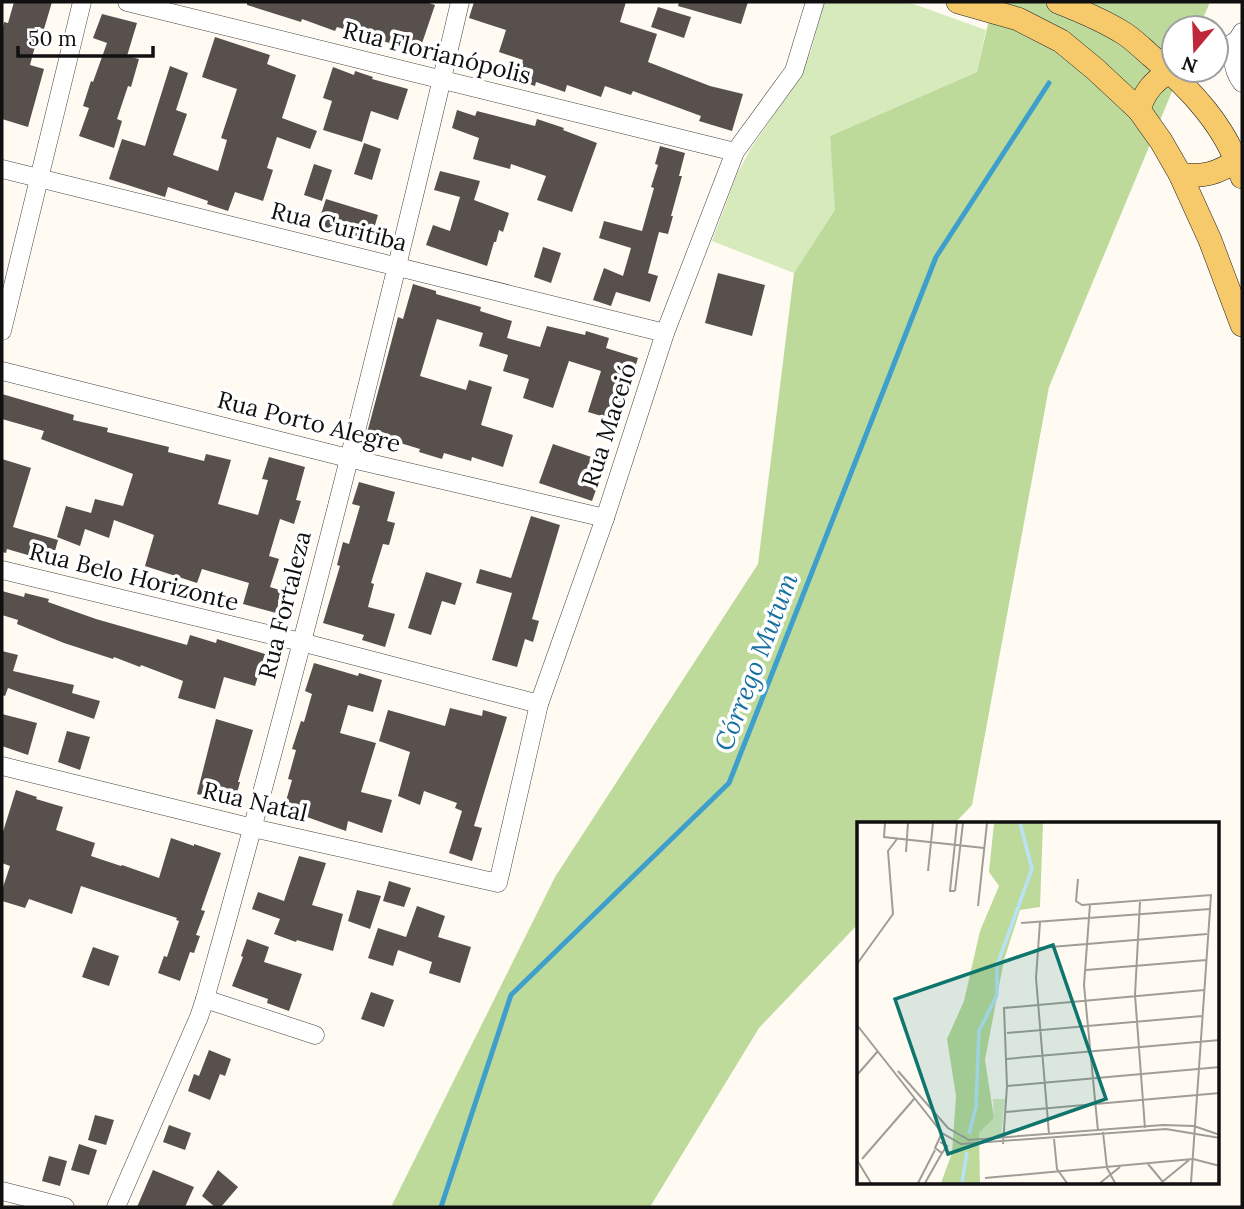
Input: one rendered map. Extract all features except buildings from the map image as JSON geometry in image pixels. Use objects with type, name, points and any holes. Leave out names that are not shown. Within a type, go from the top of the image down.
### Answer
[{"type":"main road","points":[[958,2],[1018,19],[1061,41],[1139,110],[1180,174],[1210,240],[1242,325]]},
{"type":"main road","points":[[1058,2],[1126,35],[1160,61]]},
{"type":"main road","points":[[1139,110],[1147,91],[1160,78]]},
{"type":"main road","points":[[1180,174],[1205,175],[1241,164],[1225,136],[1184,84]]},
{"type":"street","points":[[2,331],[82,2]]},
{"type":"street","name":"Rua Florianópolis","points":[[127,2],[736,152]]},
{"type":"street","name":"Rua Fortaleza","points":[[116,1207],[205,999],[253,828],[397,267],[460,2]]},
{"type":"street","name":"Rua Maceió","points":[[498,883],[539,704],[605,518],[665,333],[736,152],[794,71],[815,2]]},
{"type":"street","points":[[1240,36],[1233,52],[1234,66],[1242,83]]},
{"type":"street","name":"Rua Curitiba","points":[[2,169],[665,333]]},
{"type":"street","name":"Rua Porto Alegre","points":[[2,371],[348,458],[605,518]]},
{"type":"street","name":"Rua Belo Horizonte","points":[[2,570],[301,642],[539,704]]},
{"type":"street","name":"Rua Natal","points":[[2,766],[253,828],[498,883]]},
{"type":"street","points":[[205,999],[315,1035]]},
{"type":"street","points":[[2,1191],[65,1207]]},
{"type":"green space","points":[[824,2],[908,2],[986,30],[977,72],[830,136],[836,210],[794,273],[712,241],[737,174],[797,80],[811,51]]},
{"type":"green space","points":[[993,2],[1210,2],[1205,14],[1160,14],[1160,84],[1175,84],[1049,387],[972,805],[956,822],[857,822],[857,925],[759,1028],[650,1207],[391,1207],[555,877],[758,564],[794,273],[835,210],[830,136],[977,72]]},
{"type":"waterway","name":"Córrego Mutum","points":[[441,1207],[511,995],[729,783],[936,257],[1049,83]]}]
